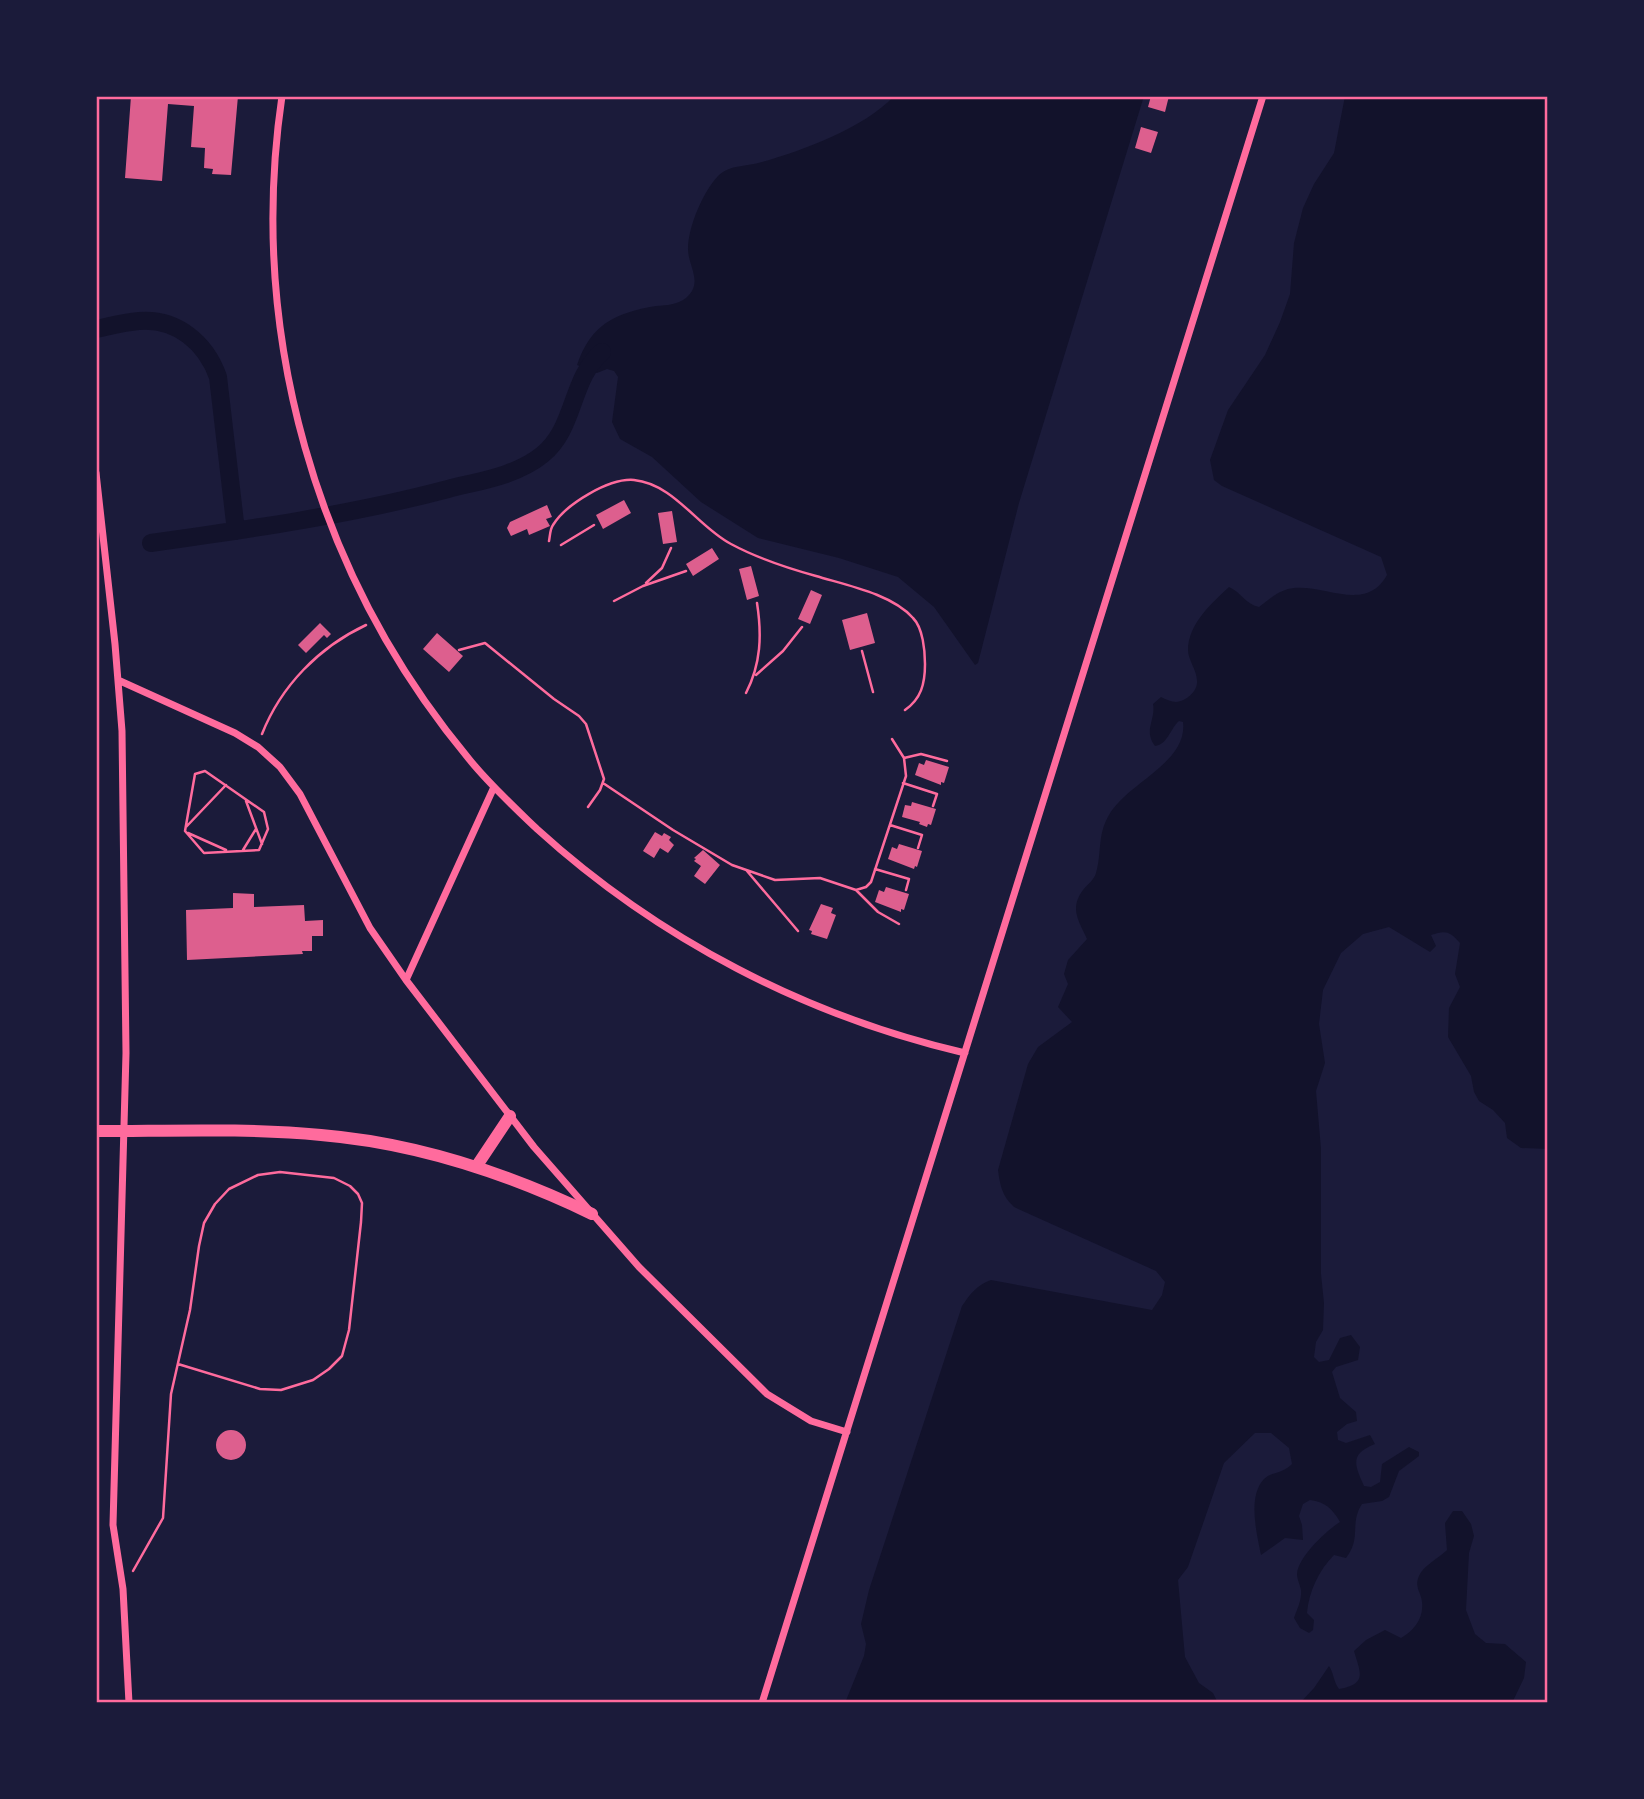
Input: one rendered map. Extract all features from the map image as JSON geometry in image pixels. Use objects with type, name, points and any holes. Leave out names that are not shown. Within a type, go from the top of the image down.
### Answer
[{"type":"main road","points":[[477,1167],[510,1116]]},
{"type":"main road","points":[[96,1131],[280,1132],[377,1142],[477,1167],[521,1182],[592,1214]]},
{"type":"street","points":[[282,96],[276,132],[272,214],[277,306],[291,396],[302,440],[336,538],[375,621],[403,669],[442,726],[494,787],[535,827],[590,874],[629,903],[711,955],[809,1003],[889,1032],[965,1053]]},
{"type":"street","points":[[762,1703],[1263,96]]},
{"type":"street","points":[[96,473],[122,731],[126,1053],[113,1525],[123,1589],[129,1703]]},
{"type":"street","points":[[118,680],[235,733],[258,747],[280,767],[300,794],[370,928],[406,980],[510,1116],[592,1214],[695,1325],[767,1394],[811,1421],[847,1432]]},
{"type":"street","points":[[406,980],[494,787]]},
{"type":"path","points":[[549,541],[553,524],[601,486],[635,480],[658,487],[716,536],[733,545],[783,566],[881,598],[915,619],[923,645],[924,681],[919,696],[905,710]]},
{"type":"path","points":[[561,545],[594,525]]},
{"type":"path","points":[[643,586],[662,568],[671,548]]},
{"type":"path","points":[[614,601],[643,586],[686,571]]},
{"type":"path","points":[[756,675],[760,641],[757,603]]},
{"type":"path","points":[[258,747],[276,706],[303,670],[337,641],[375,621]]},
{"type":"path","points":[[746,693],[756,675],[783,650],[802,626]]},
{"type":"path","points":[[459,650],[485,643],[586,724],[602,767],[603,783],[588,807]]},
{"type":"path","points":[[862,651],[873,692]]},
{"type":"path","points":[[856,890],[869,885],[907,768],[892,739]]},
{"type":"path","points":[[904,758],[921,754],[947,761]]},
{"type":"path","points":[[205,771],[226,785],[264,812],[268,829],[259,850],[204,853],[185,829],[195,774],[205,771]]},
{"type":"path","points":[[603,783],[673,830],[732,865],[775,880],[820,878],[856,890],[878,912],[899,924]]},
{"type":"path","points":[[903,783],[937,794],[933,806]]},
{"type":"path","points":[[185,829],[226,785]]},
{"type":"path","points":[[246,799],[262,844]]},
{"type":"path","points":[[890,825],[922,835],[918,848]]},
{"type":"path","points":[[185,829],[230,852]]},
{"type":"path","points":[[243,851],[256,829]]},
{"type":"path","points":[[875,869],[909,879],[906,890]]},
{"type":"path","points":[[747,871],[798,931]]},
{"type":"path","points":[[123,1589],[163,1518],[169,1411],[178,1364],[190,1310],[204,1223],[215,1204],[229,1189],[258,1175],[280,1172],[334,1178],[350,1185],[359,1194],[362,1222],[349,1330],[342,1356],[329,1370],[313,1380],[281,1390],[260,1389],[178,1364]]},
{"type":"shaded area","points":[[894,96],[1144,96],[1019,503],[978,663],[975,665],[934,607],[898,577],[839,558],[758,538],[701,502],[652,457],[620,439],[612,422],[618,377],[614,371],[607,369],[597,373],[577,365],[589,339],[606,323],[628,312],[679,302],[691,292],[695,280],[688,249],[691,231],[702,200],[718,176],[728,169],[778,157],[850,128]]},
{"type":"shaded area","points":[[1345,96],[1548,96],[1548,1149],[1521,1148],[1507,1138],[1505,1123],[1493,1110],[1479,1101],[1471,1076],[1448,1037],[1449,1008],[1460,987],[1455,974],[1460,943],[1447,933],[1436,933],[1431,935],[1436,946],[1430,952],[1389,927],[1363,934],[1341,953],[1323,990],[1319,1024],[1325,1063],[1316,1091],[1321,1149],[1321,1274],[1324,1303],[1323,1330],[1316,1342],[1314,1357],[1319,1362],[1329,1360],[1340,1338],[1351,1335],[1360,1347],[1358,1360],[1336,1367],[1332,1372],[1340,1398],[1356,1412],[1357,1421],[1347,1424],[1337,1432],[1338,1440],[1346,1443],[1370,1435],[1375,1444],[1361,1452],[1356,1460],[1364,1486],[1371,1487],[1380,1482],[1382,1464],[1409,1447],[1419,1452],[1419,1456],[1399,1471],[1389,1497],[1382,1501],[1362,1504],[1356,1518],[1351,1551],[1346,1558],[1334,1555],[1312,1589],[1307,1613],[1314,1620],[1313,1630],[1309,1633],[1300,1628],[1294,1618],[1301,1594],[1297,1576],[1299,1567],[1314,1545],[1340,1522],[1328,1506],[1310,1500],[1303,1504],[1299,1516],[1303,1540],[1285,1538],[1261,1555],[1255,1516],[1259,1487],[1264,1479],[1292,1464],[1289,1448],[1271,1433],[1255,1433],[1224,1463],[1188,1567],[1178,1580],[1185,1657],[1199,1683],[1213,1693],[1218,1703],[845,1703],[864,1656],[866,1644],[861,1624],[869,1590],[962,1306],[968,1298],[978,1287],[991,1280],[1152,1310],[1162,1295],[1165,1282],[1156,1271],[1014,1207],[1002,1190],[998,1170],[1028,1064],[1038,1047],[1072,1022],[1058,1007],[1068,984],[1064,974],[1068,960],[1087,939],[1076,909],[1079,897],[1096,873],[1105,822],[1129,792],[1167,761],[1182,736],[1183,722],[1179,721],[1166,739],[1155,746],[1150,735],[1153,704],[1161,697],[1173,702],[1180,701],[1193,692],[1197,677],[1188,650],[1192,631],[1202,615],[1229,587],[1259,607],[1288,589],[1314,589],[1355,595],[1367,593],[1378,587],[1387,575],[1381,557],[1222,486],[1214,480],[1210,460],[1228,410],[1265,355],[1280,322],[1290,294],[1294,243],[1303,208],[1314,184],[1334,153]]},
{"type":"shaded area","points":[[1453,1511],[1462,1511],[1471,1524],[1474,1536],[1469,1553],[1466,1610],[1475,1634],[1486,1643],[1505,1644],[1526,1662],[1524,1678],[1512,1703],[1300,1703],[1329,1666],[1339,1689],[1354,1684],[1360,1671],[1354,1651],[1366,1640],[1385,1630],[1401,1638],[1414,1628],[1420,1619],[1422,1608],[1418,1580],[1421,1572],[1447,1550],[1445,1523]]},
{"type":"building","points":[[131,96],[238,96],[231,175],[212,174],[213,169],[204,168],[205,148],[191,147],[194,106],[168,104],[162,181],[125,178]]},
{"type":"building","points":[[1151,96],[1169,96],[1165,112],[1148,107]]},
{"type":"building","points":[[1141,127],[1158,132],[1151,153],[1135,148]]},
{"type":"building","points":[[624,500],[631,513],[603,529],[596,515]]},
{"type":"building","points":[[547,505],[552,517],[546,519],[550,526],[529,535],[527,529],[511,536],[507,528],[510,522]]},
{"type":"building","points":[[672,511],[677,542],[663,544],[658,513]]},
{"type":"building","points":[[712,548],[719,559],[693,576],[686,564]]},
{"type":"building","points":[[751,566],[759,596],[747,600],[739,569]]},
{"type":"building","points":[[811,590],[822,595],[810,624],[798,619]]},
{"type":"building","points":[[867,613],[875,643],[850,650],[842,620]]},
{"type":"building","points":[[320,623],[331,634],[327,638],[324,635],[306,653],[298,645]]},
{"type":"building","points":[[437,633],[463,656],[449,672],[423,649]]},
{"type":"building","points":[[926,760],[949,767],[944,783],[941,782],[941,785],[915,775],[919,763],[924,765]]},
{"type":"building","points":[[912,802],[936,809],[931,825],[928,824],[927,827],[902,817],[905,805],[911,806]]},
{"type":"building","points":[[655,832],[671,837],[669,840],[674,845],[668,853],[660,848],[654,858],[643,851]]},
{"type":"building","points":[[899,844],[922,851],[917,867],[914,869],[888,859],[892,847],[897,849]]},
{"type":"building","points":[[703,850],[720,865],[705,884],[694,876],[701,866],[694,858]]},
{"type":"building","points":[[886,887],[909,894],[904,910],[901,909],[901,912],[875,902],[879,890],[884,892]]},
{"type":"building","points":[[233,893],[254,894],[254,907],[304,905],[305,921],[323,920],[323,936],[312,936],[312,951],[302,951],[303,954],[187,960],[186,910],[233,908]]},
{"type":"building","points":[[821,904],[833,908],[831,913],[836,915],[827,939],[811,934],[812,931],[809,930]]},
{"type":"building","points":[[231,1430],[242,1434],[246,1445],[242,1456],[231,1460],[220,1456],[216,1445],[220,1434]]},
{"type":"waterway","points":[[96,329],[123,323],[153,321],[178,328],[206,353],[218,377],[236,531]]},
{"type":"waterway","points":[[151,543],[337,514],[485,480],[521,468],[542,455],[553,444],[584,376],[602,352]]}]
